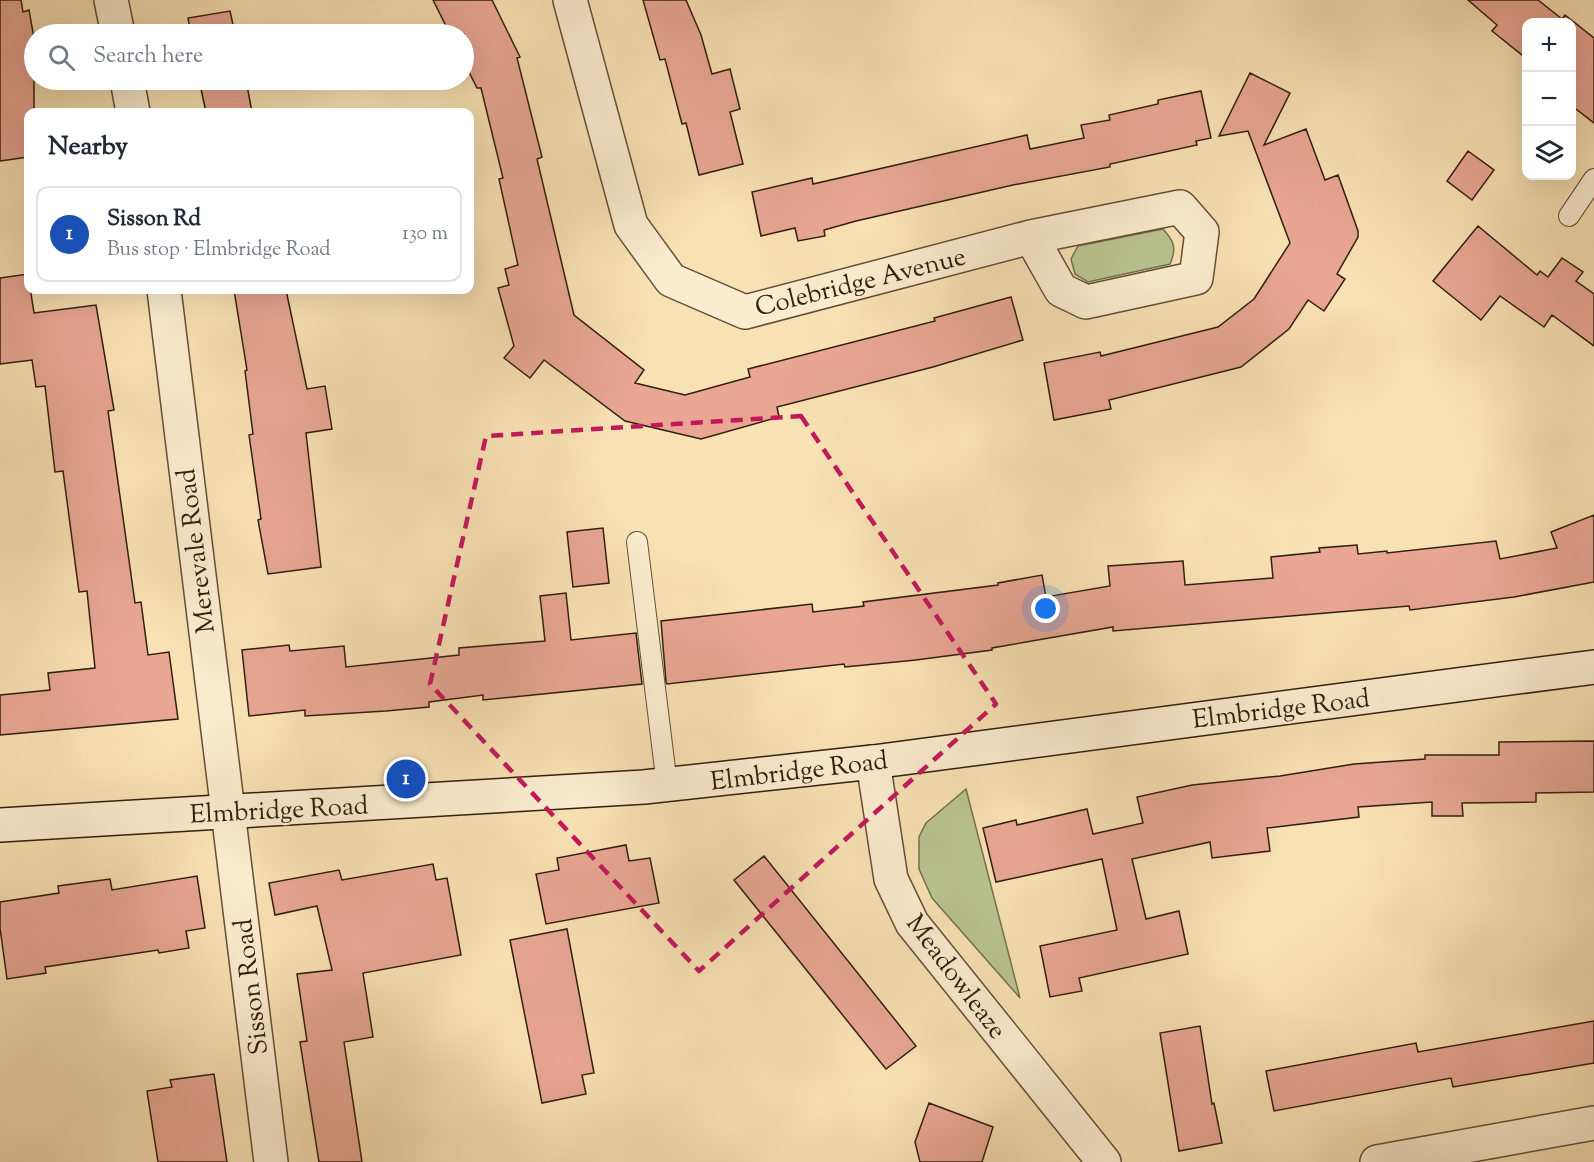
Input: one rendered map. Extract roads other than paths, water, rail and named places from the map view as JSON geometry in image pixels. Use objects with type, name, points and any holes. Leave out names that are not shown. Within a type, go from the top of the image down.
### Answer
[{"type":"street","points":[[111,0],[116,24]]},
{"type":"street","name":"Colebridge Avenue","points":[[570,0],[631,225],[671,280],[745,312],[1031,237],[1180,207],[1202,232],[1196,278],[1086,302],[1061,290],[1031,237]]},
{"type":"street","points":[[129,90],[133,108]]},
{"type":"street","name":"Merevale Road","points":[[164,294],[228,812]]},
{"type":"street","name":"Elmbridge Road","points":[[0,825],[667,785],[873,762],[1594,667]]},
{"type":"street","name":"Meadowleaze","points":[[873,762],[891,879],[912,923],[1104,1162]]},
{"type":"street","name":"Sisson Road","points":[[228,812],[270,1162]]},
{"type":"street","points":[[1377,1162],[1594,1123]]},
{"type":"lane","points":[[1569,216],[1594,179]]},
{"type":"lane","points":[[637,542],[667,785]]},
{"type":"place","name":"Sisson Rd","points":[[406,779]]}]
